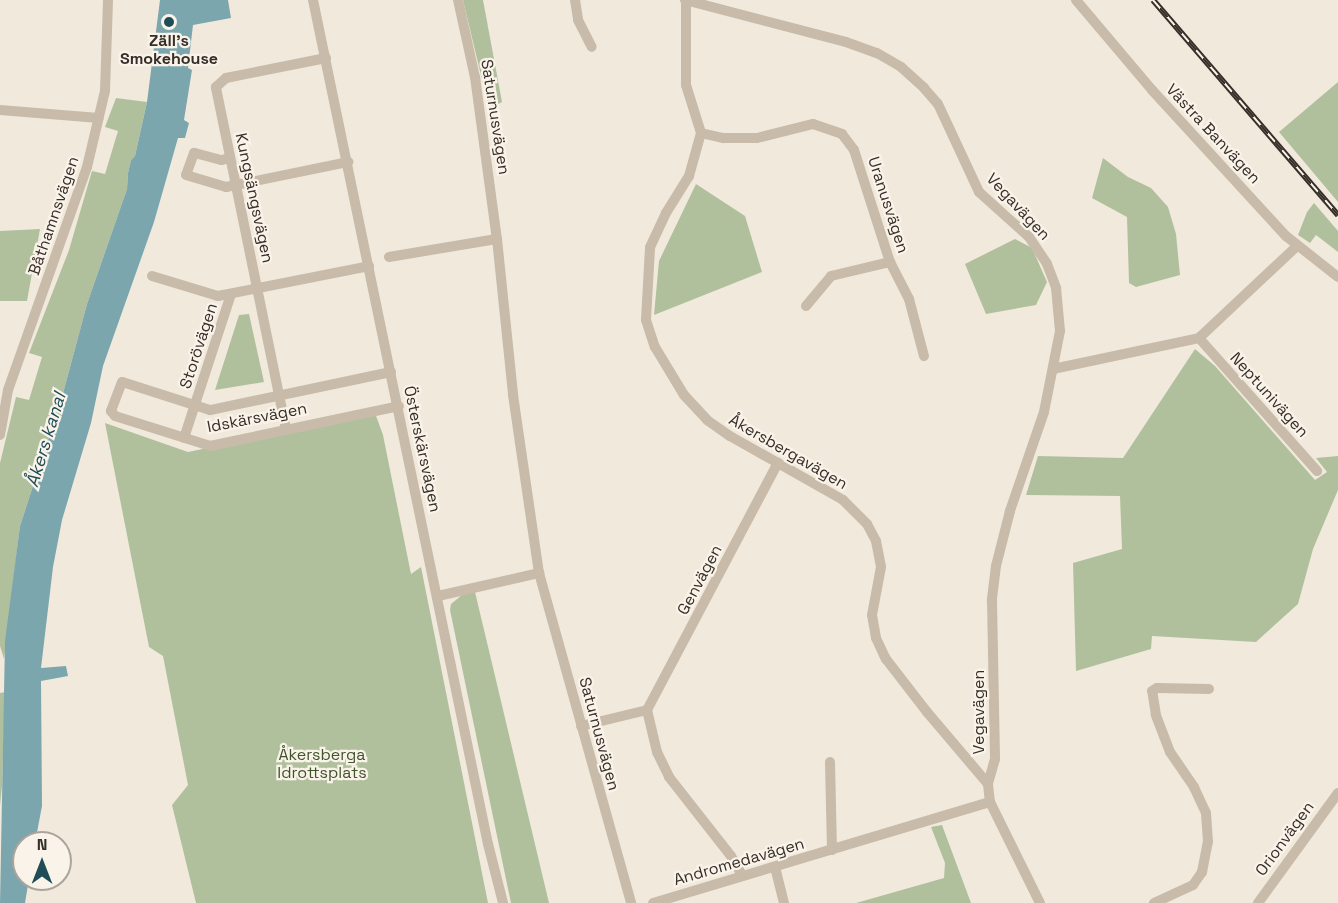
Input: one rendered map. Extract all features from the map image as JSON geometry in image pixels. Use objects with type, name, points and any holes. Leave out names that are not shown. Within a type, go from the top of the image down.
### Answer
[{"type":"street","name":"Båthamnsvägen","points":[[0,435],[8,390],[87,167],[105,91],[108,0]]},
{"type":"street","name":"Österskärsvägen","points":[[313,0],[399,405],[488,844],[503,903]]},
{"type":"street","name":"Saturnusvägen","points":[[458,0],[475,75],[497,239],[513,394],[539,573],[631,903]]},
{"type":"street","points":[[575,0],[574,9],[578,20],[592,46]]},
{"type":"street","points":[[686,0],[686,85],[701,133]]},
{"type":"street","name":"Vegavägen","points":[[686,0],[877,53],[901,67],[938,104],[979,192],[1029,237],[1047,264],[1059,306],[1060,331],[1044,412],[1010,511],[996,566],[992,601],[994,759],[988,784]]},
{"type":"street","name":"Västra Banvägen","points":[[1076,0],[1152,90],[1297,246],[1338,277]]},
{"type":"street","name":"Kungsängsvägen","points":[[286,429],[217,93],[220,81],[326,58]]},
{"type":"street","points":[[0,110],[99,118]]},
{"type":"street","name":"Uranusvägen","points":[[701,133],[723,138],[757,138],[813,124],[842,134],[854,150],[890,262],[909,299],[924,356]]},
{"type":"street","name":"Åkersbergavägen","points":[[701,133],[689,176],[666,213],[650,248],[646,306],[648,330],[655,347],[695,409],[730,436],[843,500],[867,524],[876,541],[881,567],[872,615],[876,638],[886,659],[988,784]]},
{"type":"street","points":[[230,158],[221,160],[194,153],[186,175],[226,187],[348,162]]},
{"type":"street","points":[[389,257],[497,239]]},
{"type":"street","points":[[1053,369],[1199,338],[1297,246]]},
{"type":"street","points":[[806,306],[831,276],[890,262]]},
{"type":"street","name":"Storövägen","points":[[184,438],[231,294],[369,266]]},
{"type":"street","points":[[152,276],[218,296],[231,294]]},
{"type":"street","name":"Neptunivägen","points":[[1199,338],[1317,471]]},
{"type":"street","name":"Idskärsvägen","points":[[391,372],[210,410],[122,382],[111,411],[115,416],[210,446],[399,405]]},
{"type":"street","name":"Genvägen","points":[[647,710],[778,463]]},
{"type":"street","points":[[438,596],[539,573]]},
{"type":"street","points":[[1154,903],[1193,885],[1202,872],[1208,843],[1206,813],[1199,794],[1170,752],[1156,715],[1152,691],[1157,688],[1209,689]]},
{"type":"street","points":[[582,726],[647,710],[657,752],[669,777],[731,856],[742,875]]},
{"type":"street","points":[[831,762],[832,850]]},
{"type":"street","points":[[988,784],[990,802],[1040,903]]},
{"type":"street","name":"Orionvägen","points":[[1258,903],[1338,793]]},
{"type":"street","name":"Andromedavägen","points":[[653,903],[990,802]]},
{"type":"street","points":[[775,867],[784,903]]},
{"type":"green space","points":[[463,0],[483,0],[502,102],[489,109]]},
{"type":"green space","points":[[1338,82],[1338,202],[1279,132]]},
{"type":"green space","points":[[116,98],[147,102],[135,156],[131,160],[128,173],[127,189],[87,304],[62,397],[20,526],[4,659],[0,646],[0,463],[16,397],[29,400],[42,357],[29,353],[69,250],[92,171],[105,174],[118,131],[105,127]]},
{"type":"green space","points":[[1103,158],[1128,177],[1151,188],[1168,207],[1176,234],[1180,275],[1136,287],[1129,283],[1127,217],[1092,198]]},
{"type":"green space","points":[[696,184],[745,216],[762,272],[654,315],[659,261]]},
{"type":"green space","points":[[1314,203],[1338,231],[1338,252],[1316,235],[1310,243],[1298,235],[1307,212]]},
{"type":"green space","points":[[40,229],[27,301],[0,301],[0,231]]},
{"type":"green space","points":[[1015,239],[1032,248],[1047,282],[1036,305],[986,314],[965,264]]},
{"type":"green space","points":[[249,314],[264,382],[215,390],[239,315]]},
{"type":"green space","points":[[1195,349],[1215,366],[1315,480],[1327,472],[1316,458],[1338,456],[1338,490],[1313,549],[1298,604],[1256,642],[1152,636],[1151,649],[1076,671],[1073,563],[1122,549],[1120,496],[1026,495],[1038,456],[1123,458]]},
{"type":"green space","name":"Åkersberga Idrottsplats","points":[[375,413],[383,435],[411,574],[421,567],[488,903],[196,903],[172,805],[188,785],[163,656],[149,647],[105,423],[188,452]]},
{"type":"green space","points":[[475,592],[549,903],[511,903],[450,610],[451,604],[462,595]]},
{"type":"green space","points":[[5,692],[2,786],[0,806],[0,693]]},
{"type":"green space","points":[[942,825],[971,903],[856,903],[944,878],[945,863],[931,827]]},
{"type":"water","points":[[160,0],[228,0],[231,18],[193,25],[188,68],[192,70],[184,120],[189,123],[185,138],[178,138],[154,222],[103,366],[91,423],[62,520],[53,567],[41,668],[66,666],[68,676],[41,681],[42,806],[37,831],[12,831],[12,891],[27,891],[25,903],[0,903],[5,641],[20,526],[62,397],[87,304],[127,189],[128,173],[131,160],[135,156],[147,102]]},
{"type":"railway","points":[[1153,0],[1338,215]]},
{"type":"place","name":"Zäll's Smokehouse","points":[[169,22]]},
{"type":"water label","name":"Åkers kanal","points":[[46,440]]}]
